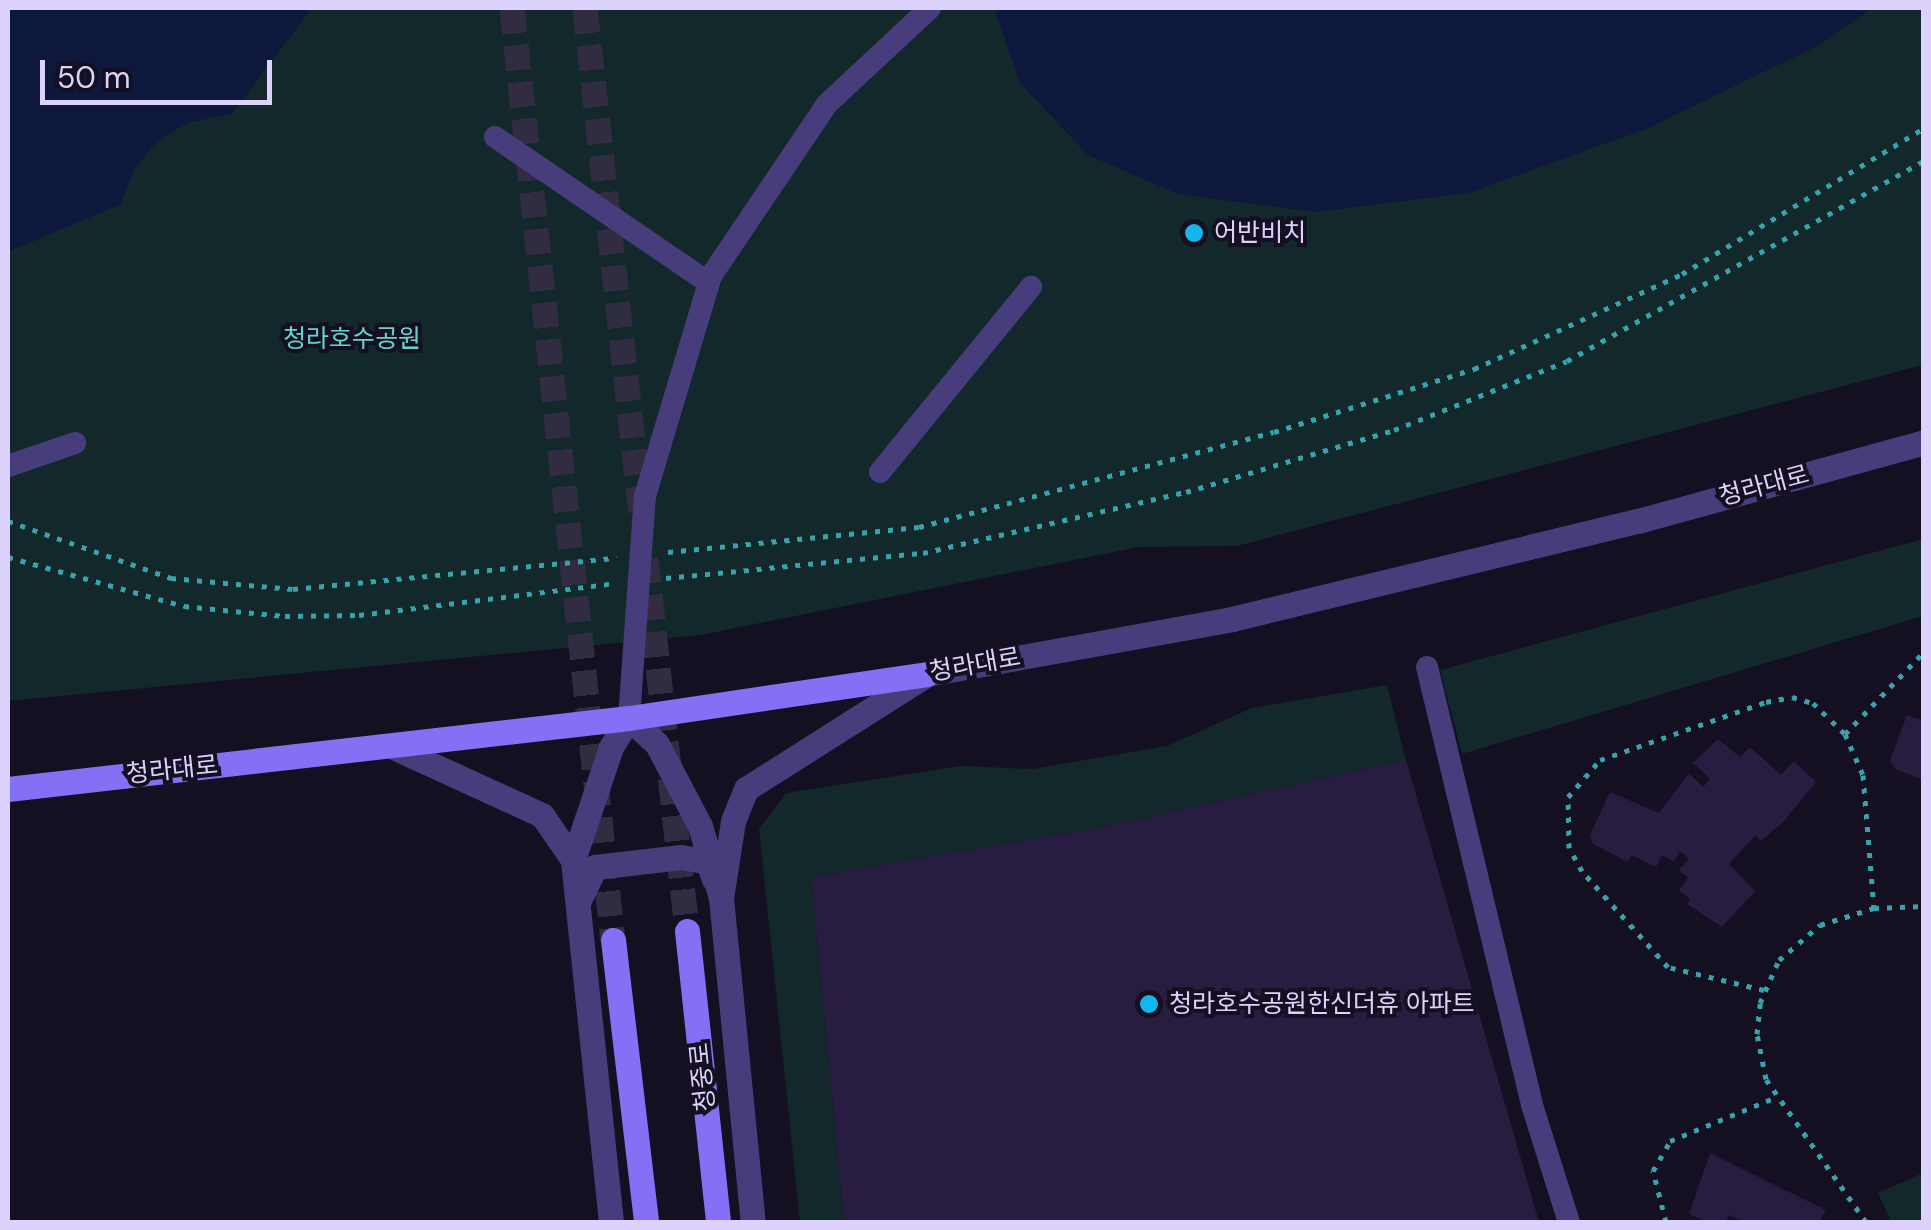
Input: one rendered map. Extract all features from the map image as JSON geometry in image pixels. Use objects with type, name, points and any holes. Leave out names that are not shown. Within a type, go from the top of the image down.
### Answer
[{"type":"main road","name":"청라대로","points":[[8,789],[628,718],[927,674]]},
{"type":"main road","name":"청중로","points":[[687,931],[718,1222]]},
{"type":"main road","points":[[613,940],[646,1222]]},
{"type":"street","points":[[610,1222],[572,860],[611,747],[628,718],[645,496],[672,391],[709,282],[768,185],[827,104],[930,8]]},
{"type":"street","points":[[495,137],[709,282]]},
{"type":"street","points":[[880,472],[1031,287]]},
{"type":"street","name":"청라대로","points":[[927,674],[1232,619],[1638,521],[1924,442]]},
{"type":"street","points":[[8,466],[75,444]]},
{"type":"street","points":[[1427,667],[1532,1105],[1570,1222]]},
{"type":"street","points":[[720,898],[733,821],[746,790],[927,674]]},
{"type":"street","points":[[628,718],[658,744],[700,826],[720,898],[753,1222]]},
{"type":"street","points":[[390,746],[542,816],[572,860]]},
{"type":"street","points":[[575,916],[584,879],[595,867],[681,857],[708,862],[720,898]]},
{"type":"path","points":[[8,521],[171,578],[293,589],[919,527],[1274,432],[1474,369],[1682,274],[1924,128]]},
{"type":"path","points":[[8,557],[184,606],[285,616],[359,615],[636,580],[923,553],[1186,492],[1394,430],[1567,360],[1924,162]]},
{"type":"path","points":[[1845,734],[1924,652]]},
{"type":"path","points":[[1764,990],[1668,968],[1582,870],[1569,848],[1568,796],[1600,760],[1766,702],[1792,697],[1813,703],[1845,734],[1863,776],[1874,908]]},
{"type":"path","points":[[1866,1222],[1776,1096],[1759,1056],[1764,990],[1797,942],[1820,925],[1874,908],[1924,906]]},
{"type":"path","points":[[1666,1222],[1653,1171],[1670,1141],[1776,1096]]},
{"type":"green space","name":"청라호수공원","points":[[8,8],[1923,8],[1923,365],[1237,546],[1139,547],[701,635],[8,701]]},
{"type":"green space","points":[[1923,539],[1923,616],[1462,754],[1440,670]]},
{"type":"green space","points":[[1387,685],[1406,760],[1107,826],[811,877],[844,1222],[800,1222],[759,829],[786,793],[961,766],[1032,769],[1167,746],[1252,708]]},
{"type":"green space","points":[[1923,1173],[1923,1222],[1891,1222],[1878,1193]]},
{"type":"water","points":[[8,8],[312,8],[232,114],[190,122],[158,140],[133,171],[121,204],[8,252]]},
{"type":"water","points":[[994,8],[1872,8],[1821,44],[1646,129],[1468,193],[1316,212],[1178,194],[1088,155],[1020,83]]},
{"type":"building","points":[[1907,715],[1924,721],[1924,780],[1895,769],[1890,760]]},
{"type":"building","points":[[1718,739],[1740,757],[1750,747],[1781,775],[1794,761],[1816,782],[1784,821],[1761,841],[1755,835],[1729,864],[1755,891],[1722,927],[1687,904],[1690,899],[1679,890],[1688,878],[1679,870],[1689,858],[1680,851],[1674,862],[1662,855],[1656,867],[1631,855],[1628,862],[1593,844],[1590,835],[1610,792],[1659,813],[1689,773],[1703,787],[1710,779],[1693,763]]},
{"type":"building","name":"청라호수공원한신더휴 아파트","points":[[1406,760],[1539,1222],[844,1222],[811,877],[1107,826]]},
{"type":"building","points":[[1710,1153],[1826,1210],[1819,1222],[1744,1222],[1729,1215],[1725,1222],[1706,1222],[1689,1214]]},
{"type":"tunnel","points":[[512,8],[613,940]]},
{"type":"tunnel","points":[[585,8],[641,514]]},
{"type":"tunnel","points":[[646,558],[687,931]]},
{"type":"place","name":"어반비치","points":[[1194,233]]},
{"type":"place","name":"청라호수공원한신더휴 아파트","points":[[1149,1004]]}]
